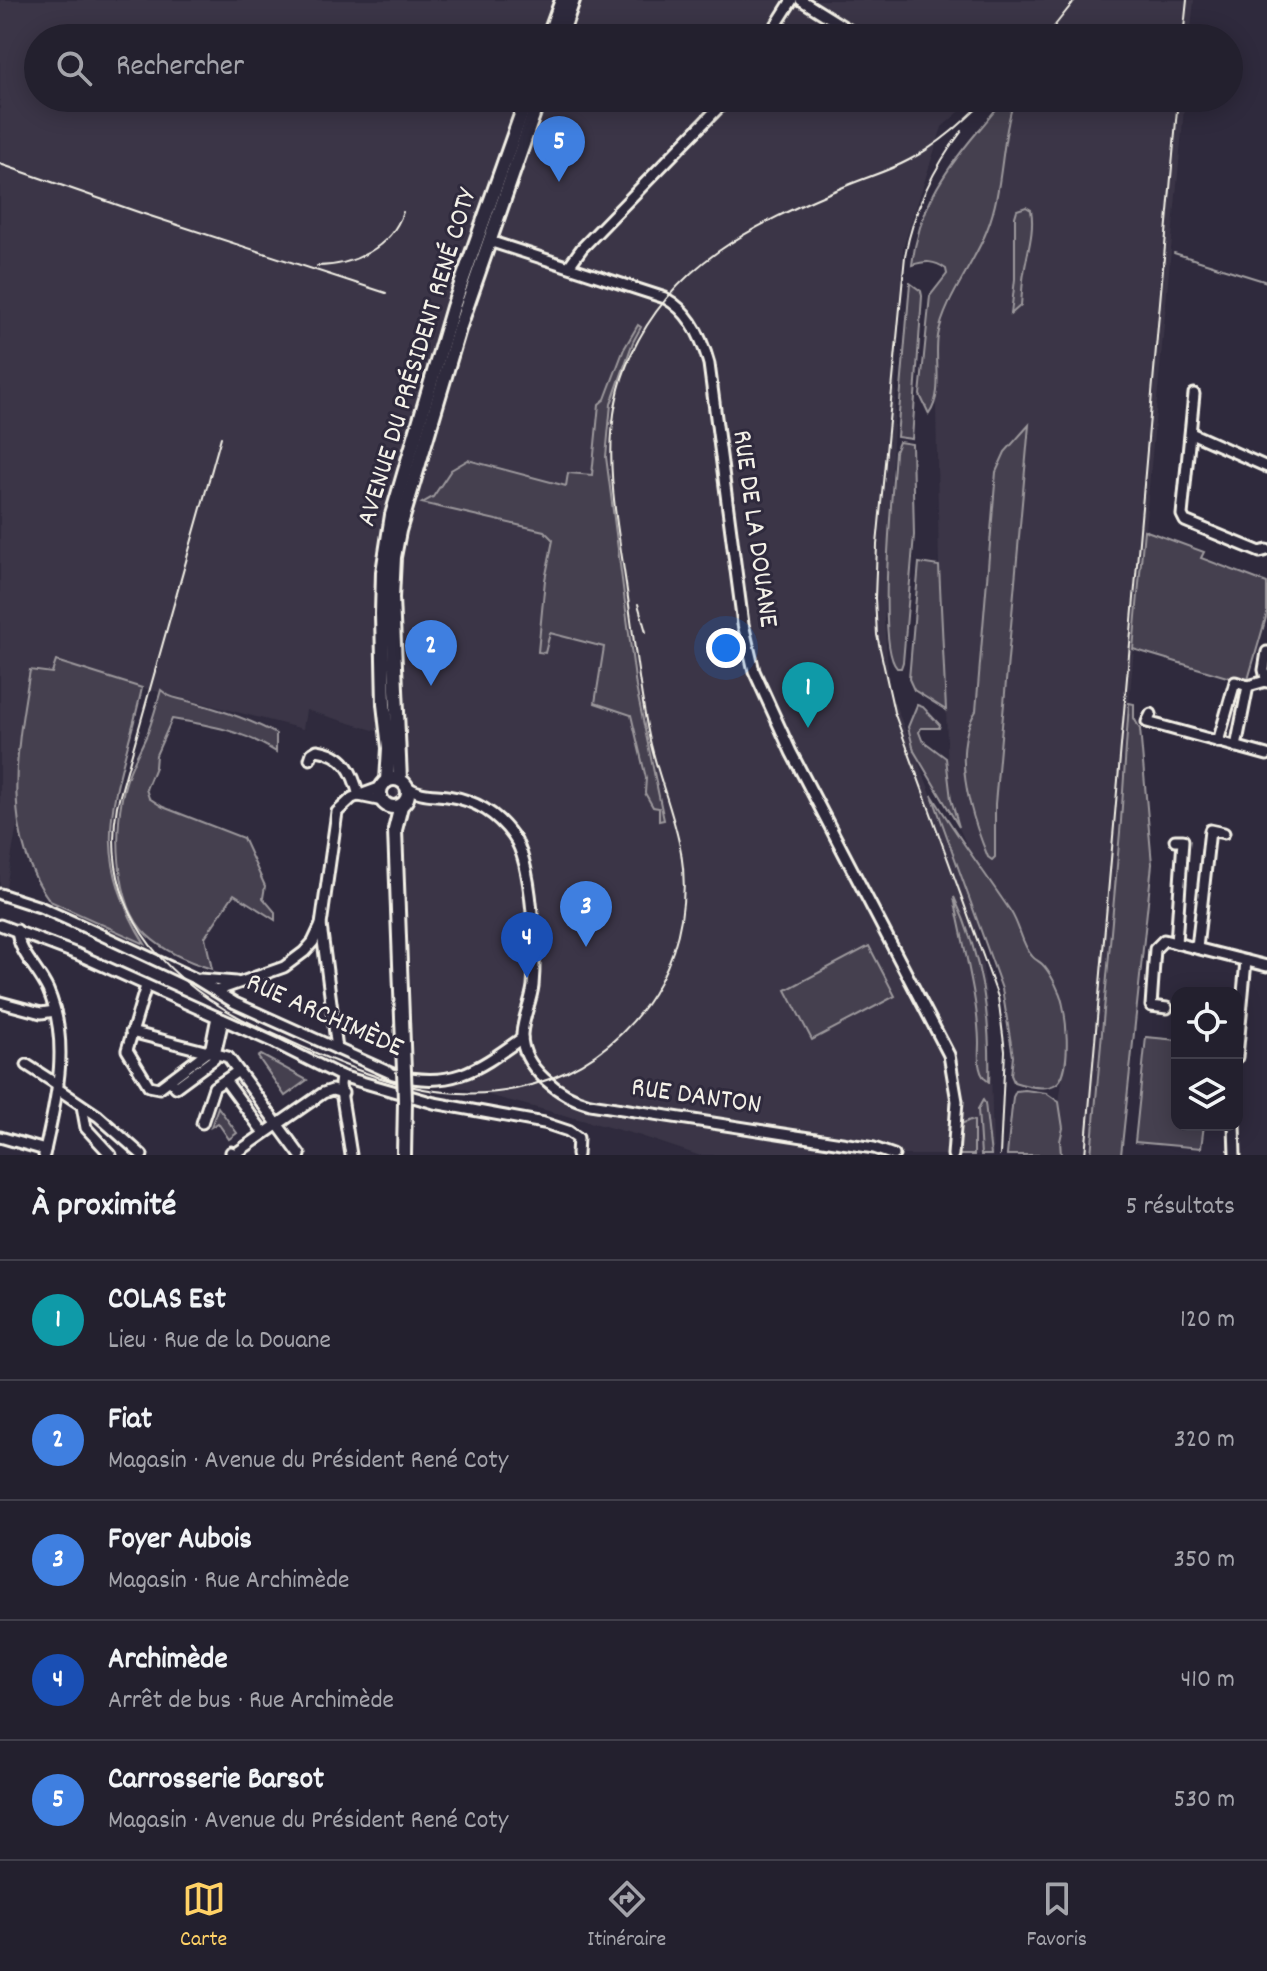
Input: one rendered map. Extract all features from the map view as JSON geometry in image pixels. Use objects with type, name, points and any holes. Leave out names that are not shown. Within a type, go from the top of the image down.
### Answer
[{"type":"main road","points":[[553,24],[562,0]]},
{"type":"main road","points":[[565,24],[573,0]]},
{"type":"main road","name":"AVENUE DU PRÉSIDENT RENÉ COTY","points":[[394,784],[394,557],[402,518],[523,112]]},
{"type":"main road","name":"AVENUE DU PRÉSIDENT RENÉ COTY","points":[[484,239],[534,112]]},
{"type":"main road","points":[[394,784],[408,795],[394,804]]},
{"type":"main road","points":[[394,784],[407,1155]]},
{"type":"street","points":[[777,24],[792,0]]},
{"type":"street","points":[[801,0],[840,24]]},
{"type":"street","points":[[569,266],[582,248],[714,112]]},
{"type":"street","name":"RUE DE LA DOUANE","points":[[484,239],[670,301],[686,317],[703,346],[709,364],[743,624],[754,671],[791,752],[949,1055],[955,1077],[956,1109],[949,1121],[951,1155]]},
{"type":"street","points":[[1194,394],[1182,515],[1185,521],[1260,552],[1267,550]]},
{"type":"street","points":[[1191,433],[1267,467]]},
{"type":"street","points":[[1218,742],[1235,682],[1248,686],[1267,682],[1264,670],[1267,652]]},
{"type":"street","points":[[1236,747],[1248,686]]},
{"type":"street","points":[[1151,714],[1147,722],[1267,755]]},
{"type":"street","points":[[310,759],[317,750],[338,757],[353,774],[359,796]]},
{"type":"street","points":[[216,991],[275,971],[304,952],[313,942],[321,925],[336,855],[337,812],[347,801],[394,784],[421,794],[447,796],[478,805],[492,812],[519,845],[530,889],[533,965],[533,987],[522,1038]]},
{"type":"street","points":[[359,796],[394,804],[421,794]]},
{"type":"street","points":[[1197,948],[1210,830],[1224,833]]},
{"type":"street","points":[[1175,840],[1183,840],[1176,943]]},
{"type":"street","points":[[0,894],[54,913],[196,979],[236,982]]},
{"type":"street","points":[[0,925],[146,986],[341,1076],[434,1103],[550,1125],[578,1138],[577,1155]]},
{"type":"street","points":[[321,925],[337,1049]]},
{"type":"street","points":[[0,1137],[44,1153],[58,1087],[60,1044],[55,1011],[48,990],[18,940],[17,930]]},
{"type":"street","points":[[1167,1008],[1151,1006],[1155,949],[1164,940],[1267,966]]},
{"type":"street","points":[[304,952],[317,950],[325,956]]},
{"type":"street","points":[[1243,993],[1246,961]]},
{"type":"street","name":"RUE ARCHIMÈDE","points":[[196,979],[239,1005],[393,1074],[421,1081],[444,1080],[487,1062],[522,1038]]},
{"type":"street","points":[[236,982],[231,995],[239,1005]]},
{"type":"street","points":[[146,986],[127,1050],[149,1086],[159,1088],[170,1080],[176,1087],[214,1059],[212,1053],[220,1019]]},
{"type":"street","points":[[0,1002],[41,1013],[55,1011]]},
{"type":"street","points":[[131,1032],[228,1057],[300,1155]]},
{"type":"street","name":"RUE DANTON","points":[[522,1038],[539,1072],[563,1094],[579,1102],[874,1148],[894,1155]]},
{"type":"street","points":[[27,1065],[114,1129],[142,1155]]},
{"type":"street","points":[[202,1123],[214,1087],[238,1071]]},
{"type":"street","points":[[341,1076],[351,1155]]},
{"type":"street","points":[[225,1080],[264,1133]]},
{"type":"street","points":[[343,1093],[355,1081]]},
{"type":"street","points":[[231,1152],[235,1154],[329,1090],[343,1093]]},
{"type":"street","points":[[82,1106],[86,1128],[111,1155]]},
{"type":"street","points":[[1234,1131],[1235,1155]]},
{"type":"shaded area","points":[[0,0],[1194,0],[1191,24],[24,24],[24,112],[959,112],[942,127],[903,248],[884,620],[890,692],[974,900],[990,1020],[993,1155],[698,1155],[638,1135],[414,1075],[409,939],[390,735],[306,710],[303,729],[132,685],[56,661],[6,887],[0,885]]},
{"type":"shaded area","points":[[994,112],[1011,112],[987,230],[941,323],[937,346],[936,396],[929,414],[920,395],[930,296],[947,274],[946,269],[933,263],[912,265],[915,245],[934,193],[953,162]]},
{"type":"shaded area","points":[[1012,112],[1184,112],[1091,1155],[1061,1155],[1063,1128],[1059,1102],[1067,1047],[1063,1003],[1043,965],[1032,956],[1012,914],[975,863],[959,828],[948,779],[939,566],[938,335],[988,230]]},
{"type":"shaded area","points":[[1026,207],[1031,210],[1031,234],[1021,305],[1011,314],[1015,279],[1015,217],[1017,210]]},
{"type":"shaded area","points":[[910,283],[921,291],[922,296],[912,439],[897,437]]},
{"type":"shaded area","points":[[638,325],[641,327],[611,404],[606,457],[636,687],[664,820],[659,821],[659,808],[653,807],[645,793],[646,778],[631,715],[595,703],[604,647],[550,633],[545,653],[538,652],[545,580],[553,540],[544,531],[422,503],[433,497],[451,470],[468,460],[566,486],[568,473],[592,475],[599,404],[605,399],[624,349]]},
{"type":"shaded area","points":[[1029,425],[995,804],[995,857],[992,860],[988,857],[970,804],[964,764],[965,745],[968,727],[976,711],[996,472],[1005,452]]},
{"type":"shaded area","points":[[899,442],[912,444],[914,535],[903,662],[901,668],[897,668],[891,654],[887,600],[889,530],[895,452]]},
{"type":"shaded area","points":[[1144,530],[1204,552],[1201,558],[1267,583],[1267,614],[1247,683],[1133,649]]},
{"type":"shaded area","points":[[919,563],[939,566],[946,710],[914,690],[909,679]]},
{"type":"shaded area","points":[[56,661],[142,688],[117,787],[111,846],[115,876],[126,908],[145,944],[50,901],[34,875],[24,848],[18,819],[17,760],[30,670],[52,673]]},
{"type":"shaded area","points":[[161,690],[172,697],[243,718],[276,734],[276,752],[239,734],[172,719],[156,755],[155,767],[146,789],[149,798],[163,807],[243,838],[265,886],[263,898],[275,912],[275,920],[234,894],[205,937],[212,969],[178,956],[147,935],[136,921],[122,884],[118,840],[122,799],[128,775],[148,732]]},
{"type":"shaded area","points":[[1129,703],[1134,704],[1134,718],[1140,729],[1152,864],[1121,1155],[1091,1155],[1121,821]]},
{"type":"shaded area","points":[[917,705],[923,707],[940,725],[939,728],[921,728],[919,732],[922,740],[946,758],[951,799],[959,827],[914,751],[908,727]]},
{"type":"shaded area","points":[[932,795],[1011,912],[1029,952],[1047,969],[1058,990],[1067,1039],[1065,1067],[1052,1086],[1024,1085],[1014,1082],[1011,1075],[1013,1056],[1002,989]]},
{"type":"shaded area","points":[[954,897],[972,942],[983,988],[989,1082],[979,1064],[976,1007]]},
{"type":"shaded area","points":[[869,946],[895,996],[812,1040],[786,990]]},
{"type":"shaded area","points":[[1146,1037],[1171,1039],[1171,1131],[1203,1131],[1201,1148],[1135,1142]]},
{"type":"shaded area","points":[[261,1055],[307,1080],[285,1096],[258,1057]]},
{"type":"shaded area","points":[[1016,1091],[1046,1093],[1059,1102],[1063,1128],[1061,1155],[1007,1155],[1013,1097]]},
{"type":"shaded area","points":[[983,1100],[991,1155],[981,1155],[978,1109]]},
{"type":"shaded area","points":[[218,1107],[237,1133],[229,1139],[218,1123],[211,1127]]},
{"type":"shaded area","points":[[974,1121],[974,1155],[959,1155],[959,1125]]},
{"type":"waterway","points":[[1174,253],[1267,282]]},
{"type":"railway","points":[[1056,24],[1075,0]]},
{"type":"railway","points":[[1184,24],[1187,0]]},
{"type":"railway","points":[[221,437],[117,806],[114,842],[118,875],[127,906],[142,934],[161,959],[212,1001],[267,1031],[372,1075],[404,1085],[468,1094],[500,1092],[533,1085],[566,1072],[595,1055],[621,1034],[643,1009],[673,951],[681,919],[684,886],[681,852],[645,718],[614,502],[611,442],[614,413],[631,355],[648,323],[669,296],[718,251],[808,202],[920,154],[973,112]]},
{"type":"railway","points":[[1085,1155],[1177,112]]},
{"type":"railway","points":[[962,131],[926,190],[905,256],[877,545],[875,598],[877,635],[894,712],[998,997],[1005,1051],[1000,1155]]},
{"type":"railway","points":[[0,164],[386,293]]},
{"type":"railway","points":[[317,266],[344,263],[369,252],[389,236],[403,212]]},
{"type":"railway","points":[[638,604],[646,632]]},
{"type":"place","name":"Carrosserie Barsot","points":[[559,182]]},
{"type":"place","name":"Fiat","points":[[431,686]]},
{"type":"place","name":"COLAS Est","points":[[808,728]]},
{"type":"place","name":"Foyer Aubois","points":[[586,947]]},
{"type":"place","name":"Archimède","points":[[527,978]]}]
